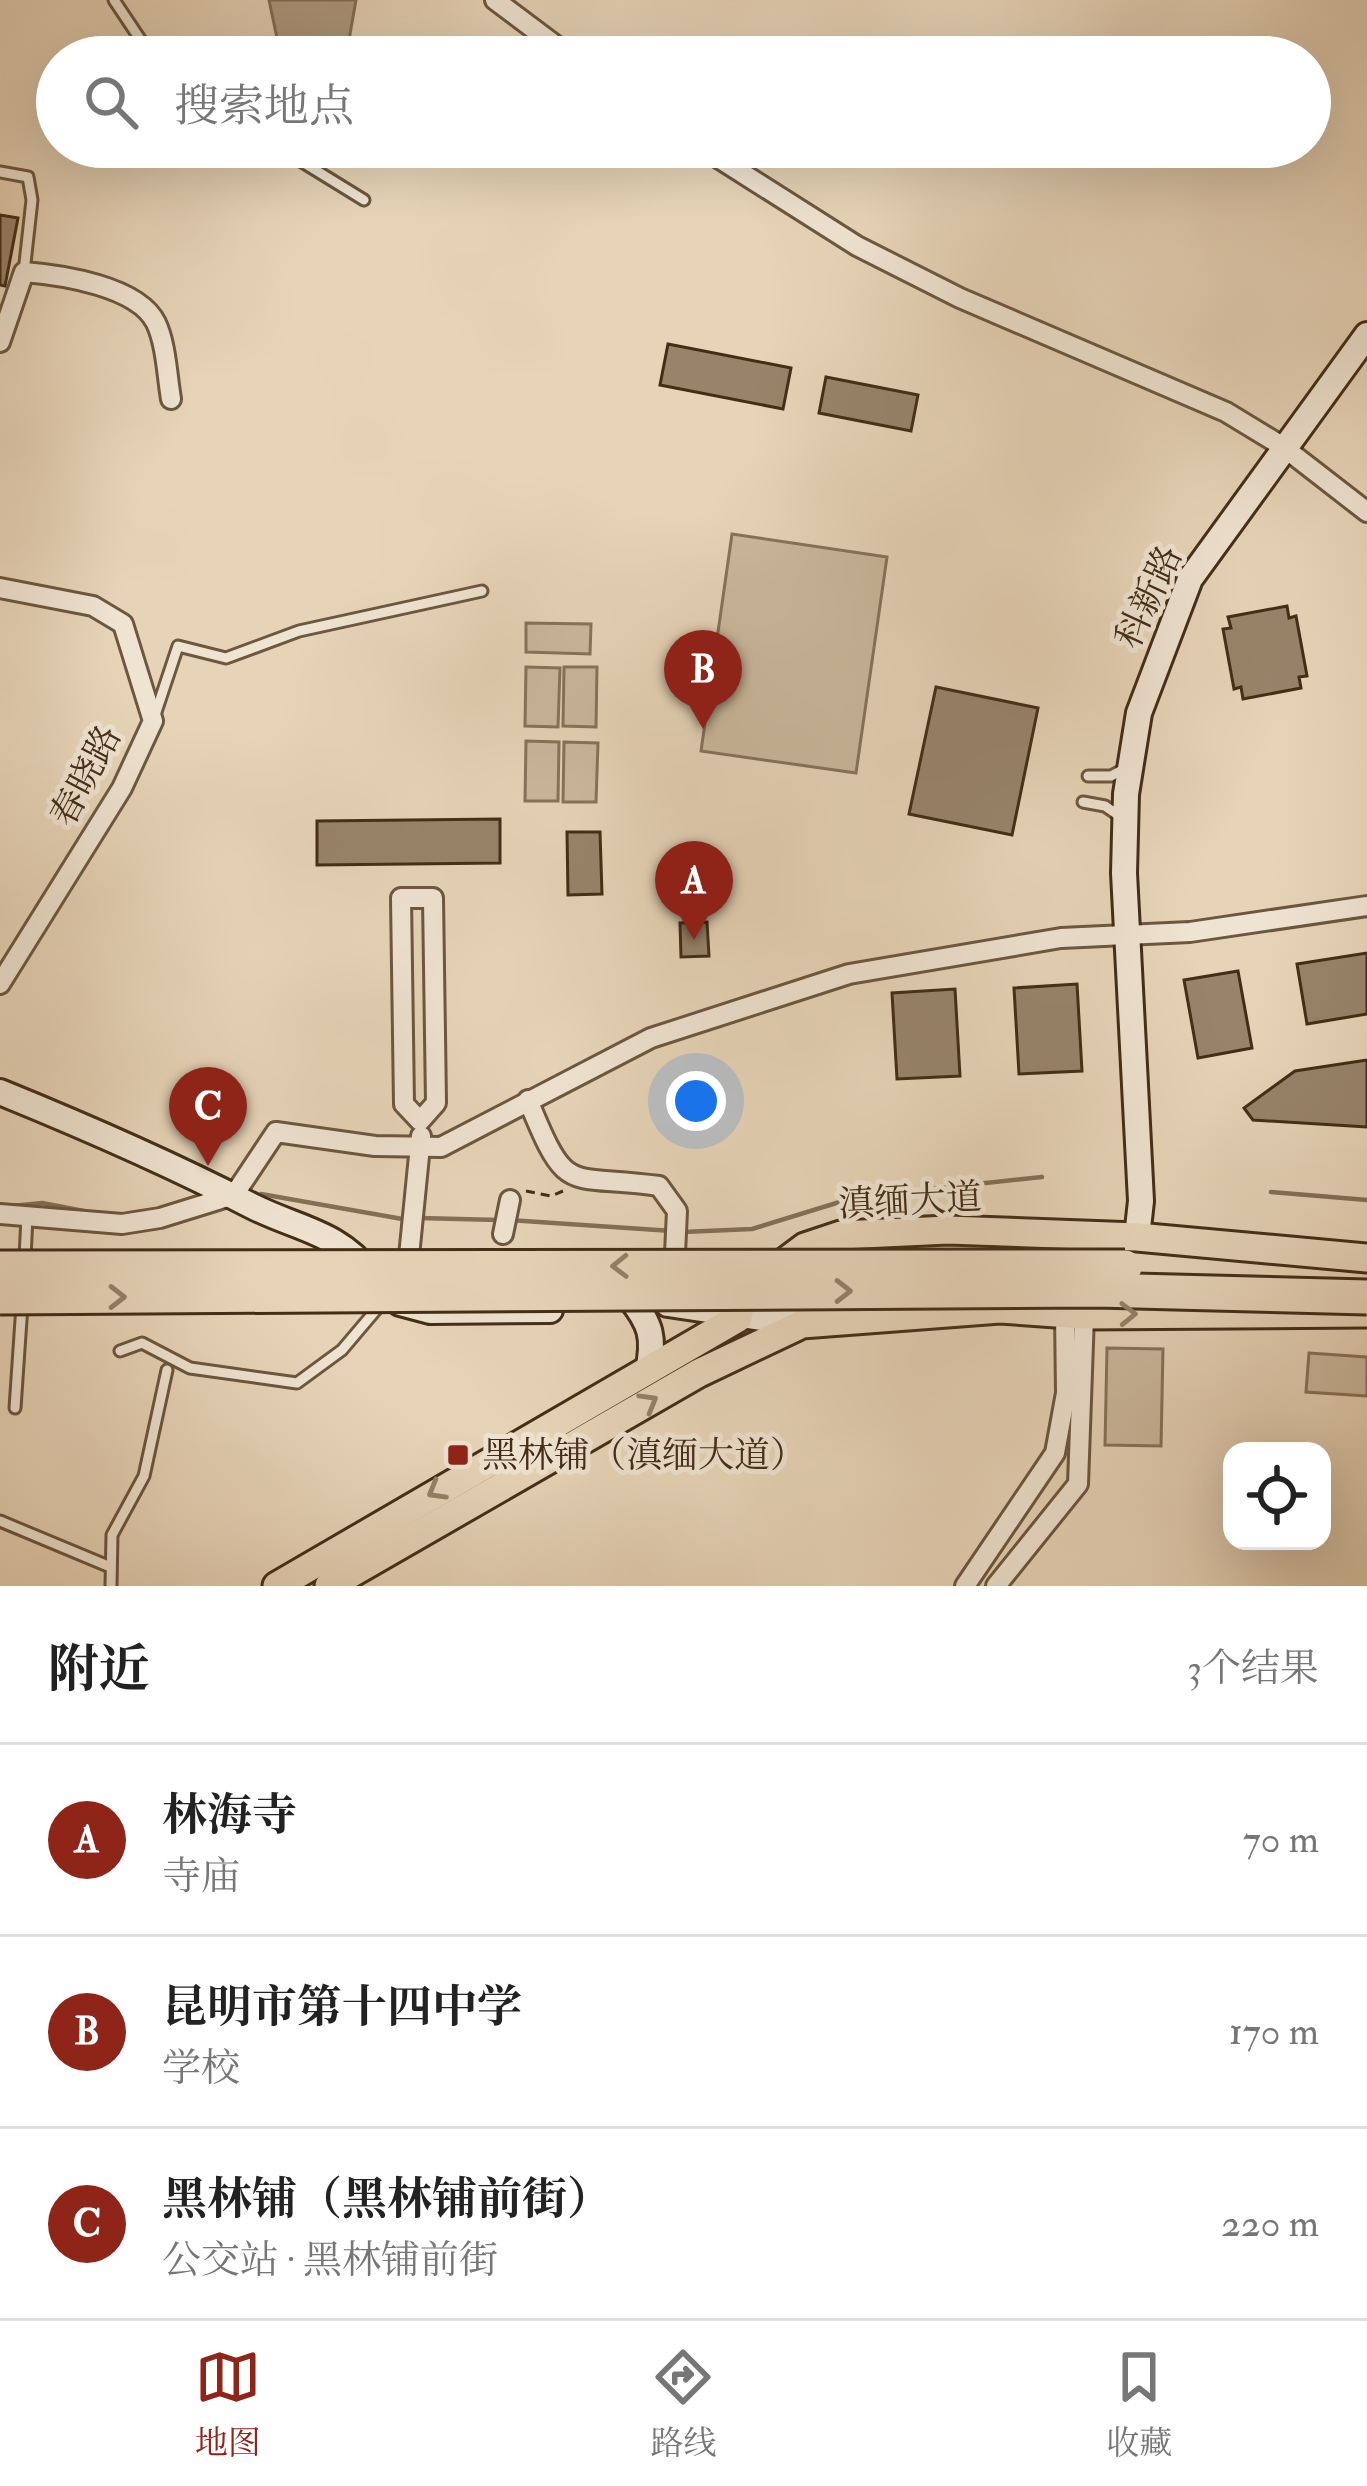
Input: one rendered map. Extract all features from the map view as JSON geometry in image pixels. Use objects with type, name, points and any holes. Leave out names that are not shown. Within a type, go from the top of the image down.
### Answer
[{"type":"highway","points":[[0,1268],[851,1265],[1367,1274]]},
{"type":"highway","points":[[0,1297],[1097,1290],[1367,1297]]},
{"type":"main road","name":"滇缅大道","points":[[277,1586],[704,1338],[805,1246],[841,1235],[948,1230],[1137,1237],[1367,1258]]},
{"type":"main road","points":[[329,1586],[699,1373],[802,1324],[1000,1309],[1075,1314],[1367,1313]]},
{"type":"street","points":[[495,0],[543,36]]},
{"type":"street","points":[[734,168],[857,246],[960,298],[1226,412],[1286,450],[1367,512]]},
{"type":"street","points":[[0,342],[24,272],[108,290],[142,303],[157,324],[171,399]]},
{"type":"street","name":"科新路","points":[[1137,1237],[1141,1202],[1125,825],[1139,712],[1190,579],[1367,335]]},
{"type":"street","name":"科新路","points":[[1131,937],[1138,795],[1151,716],[1174,646],[1201,585],[1286,450],[1367,356]]},
{"type":"street","points":[[0,588],[93,605],[123,624],[153,721]]},
{"type":"street","name":"春晓路","points":[[0,984],[122,788],[153,721]]},
{"type":"street","points":[[395,1300],[410,1245],[421,1148],[420,1121],[404,1104],[401,898],[434,898],[436,1103],[420,1121]]},
{"type":"street","points":[[0,1214],[139,1223],[234,1195],[276,1132],[421,1148],[466,1138],[528,1100],[668,1031],[849,974],[1061,938],[1131,937],[1367,906]]},
{"type":"street","points":[[0,1092],[329,1234],[395,1300],[430,1311],[556,1310],[630,1298],[675,1298],[740,1306],[802,1324]]},
{"type":"street","points":[[528,1100],[551,1157],[581,1182],[658,1186],[677,1211],[675,1298]]},
{"type":"street","points":[[503,1234],[510,1200]]},
{"type":"street","points":[[630,1298],[740,1306]]},
{"type":"street","points":[[630,1298],[689,1318],[704,1338],[699,1373]]},
{"type":"street","points":[[630,1298],[649,1321],[654,1343],[647,1371]]},
{"type":"street","points":[[965,1586],[1055,1453],[1075,1314]]},
{"type":"street","points":[[996,1586],[1078,1484],[1075,1314]]},
{"type":"lane","points":[[114,0],[138,36]]},
{"type":"lane","points":[[312,168],[364,200]]},
{"type":"lane","points":[[0,172],[28,177],[32,200],[24,272]]},
{"type":"lane","points":[[153,721],[178,646],[226,658],[299,631],[482,591]]},
{"type":"lane","points":[[1088,776],[1118,774],[1132,758]]},
{"type":"lane","points":[[1083,802],[1114,810],[1125,825]]},
{"type":"lane","points":[[15,1408],[27,1216]]},
{"type":"lane","points":[[120,1351],[142,1343],[190,1367],[297,1383],[355,1339],[395,1300]]},
{"type":"lane","points":[[112,1586],[108,1566],[112,1535],[144,1476],[167,1370]]},
{"type":"lane","points":[[0,1521],[108,1566]]},
{"type":"path","points":[[510,1200],[513,1188],[551,1196],[581,1182]]},
{"type":"shaded area","points":[[269,0],[356,0],[350,36],[277,36]]},
{"type":"shaded area","points":[[732,534],[887,557],[856,773],[701,751]]},
{"type":"shaded area","points":[[526,623],[591,624],[590,654],[526,652]]},
{"type":"shaded area","points":[[526,667],[560,668],[558,727],[525,726]]},
{"type":"shaded area","points":[[564,667],[597,667],[596,727],[563,726]]},
{"type":"shaded area","points":[[526,741],[559,742],[558,801],[525,801]]},
{"type":"shaded area","points":[[564,742],[598,743],[596,802],[563,802]]},
{"type":"shaded area","points":[[1107,1348],[1163,1349],[1161,1446],[1105,1445]]},
{"type":"shaded area","points":[[1309,1353],[1367,1357],[1367,1396],[1306,1392]]},
{"type":"building","points":[[0,215],[18,218],[5,286],[0,285]]},
{"type":"building","points":[[668,344],[791,368],[783,409],[660,385]]},
{"type":"building","points":[[826,377],[918,395],[911,431],[819,413]]},
{"type":"building","points":[[1287,606],[1289,618],[1296,616],[1307,676],[1299,677],[1301,688],[1243,699],[1241,687],[1234,689],[1223,629],[1231,628],[1228,617]]},
{"type":"building","points":[[936,687],[1038,708],[1012,835],[909,814]]},
{"type":"building","points":[[500,819],[500,863],[317,865],[317,821]]},
{"type":"building","points":[[567,832],[600,832],[602,894],[568,895]]},
{"type":"building","points":[[707,922],[709,956],[681,957],[680,923]]},
{"type":"building","points":[[1367,953],[1367,1014],[1307,1024],[1297,964]]},
{"type":"building","points":[[1238,971],[1252,1048],[1198,1058],[1184,980]]},
{"type":"building","points":[[1077,984],[1082,1071],[1019,1074],[1014,988]]},
{"type":"building","points":[[955,989],[960,1076],[897,1079],[892,993]]},
{"type":"building","points":[[1367,1060],[1367,1127],[1253,1120],[1244,1108],[1295,1071]]},
{"type":"waterway","points":[[683,1232],[752,1229],[856,1197],[1042,1177]]},
{"type":"waterway","points":[[1271,1192],[1367,1200]]},
{"type":"waterway","points":[[261,1194],[408,1220]]},
{"type":"waterway","points":[[12,1206],[42,1203],[89,1212]]},
{"type":"waterway","points":[[420,1218],[498,1220]]},
{"type":"waterway","points":[[509,1220],[672,1231]]},
{"type":"place","name":"昆明市第十四中学","points":[[703,729]]},
{"type":"place","name":"林海寺","points":[[694,940]]},
{"type":"place","name":"黑林铺（黑林铺前街）","points":[[208,1166]]},
{"type":"place","name":"黑林铺（滇缅大道）","points":[[458,1455]]}]
